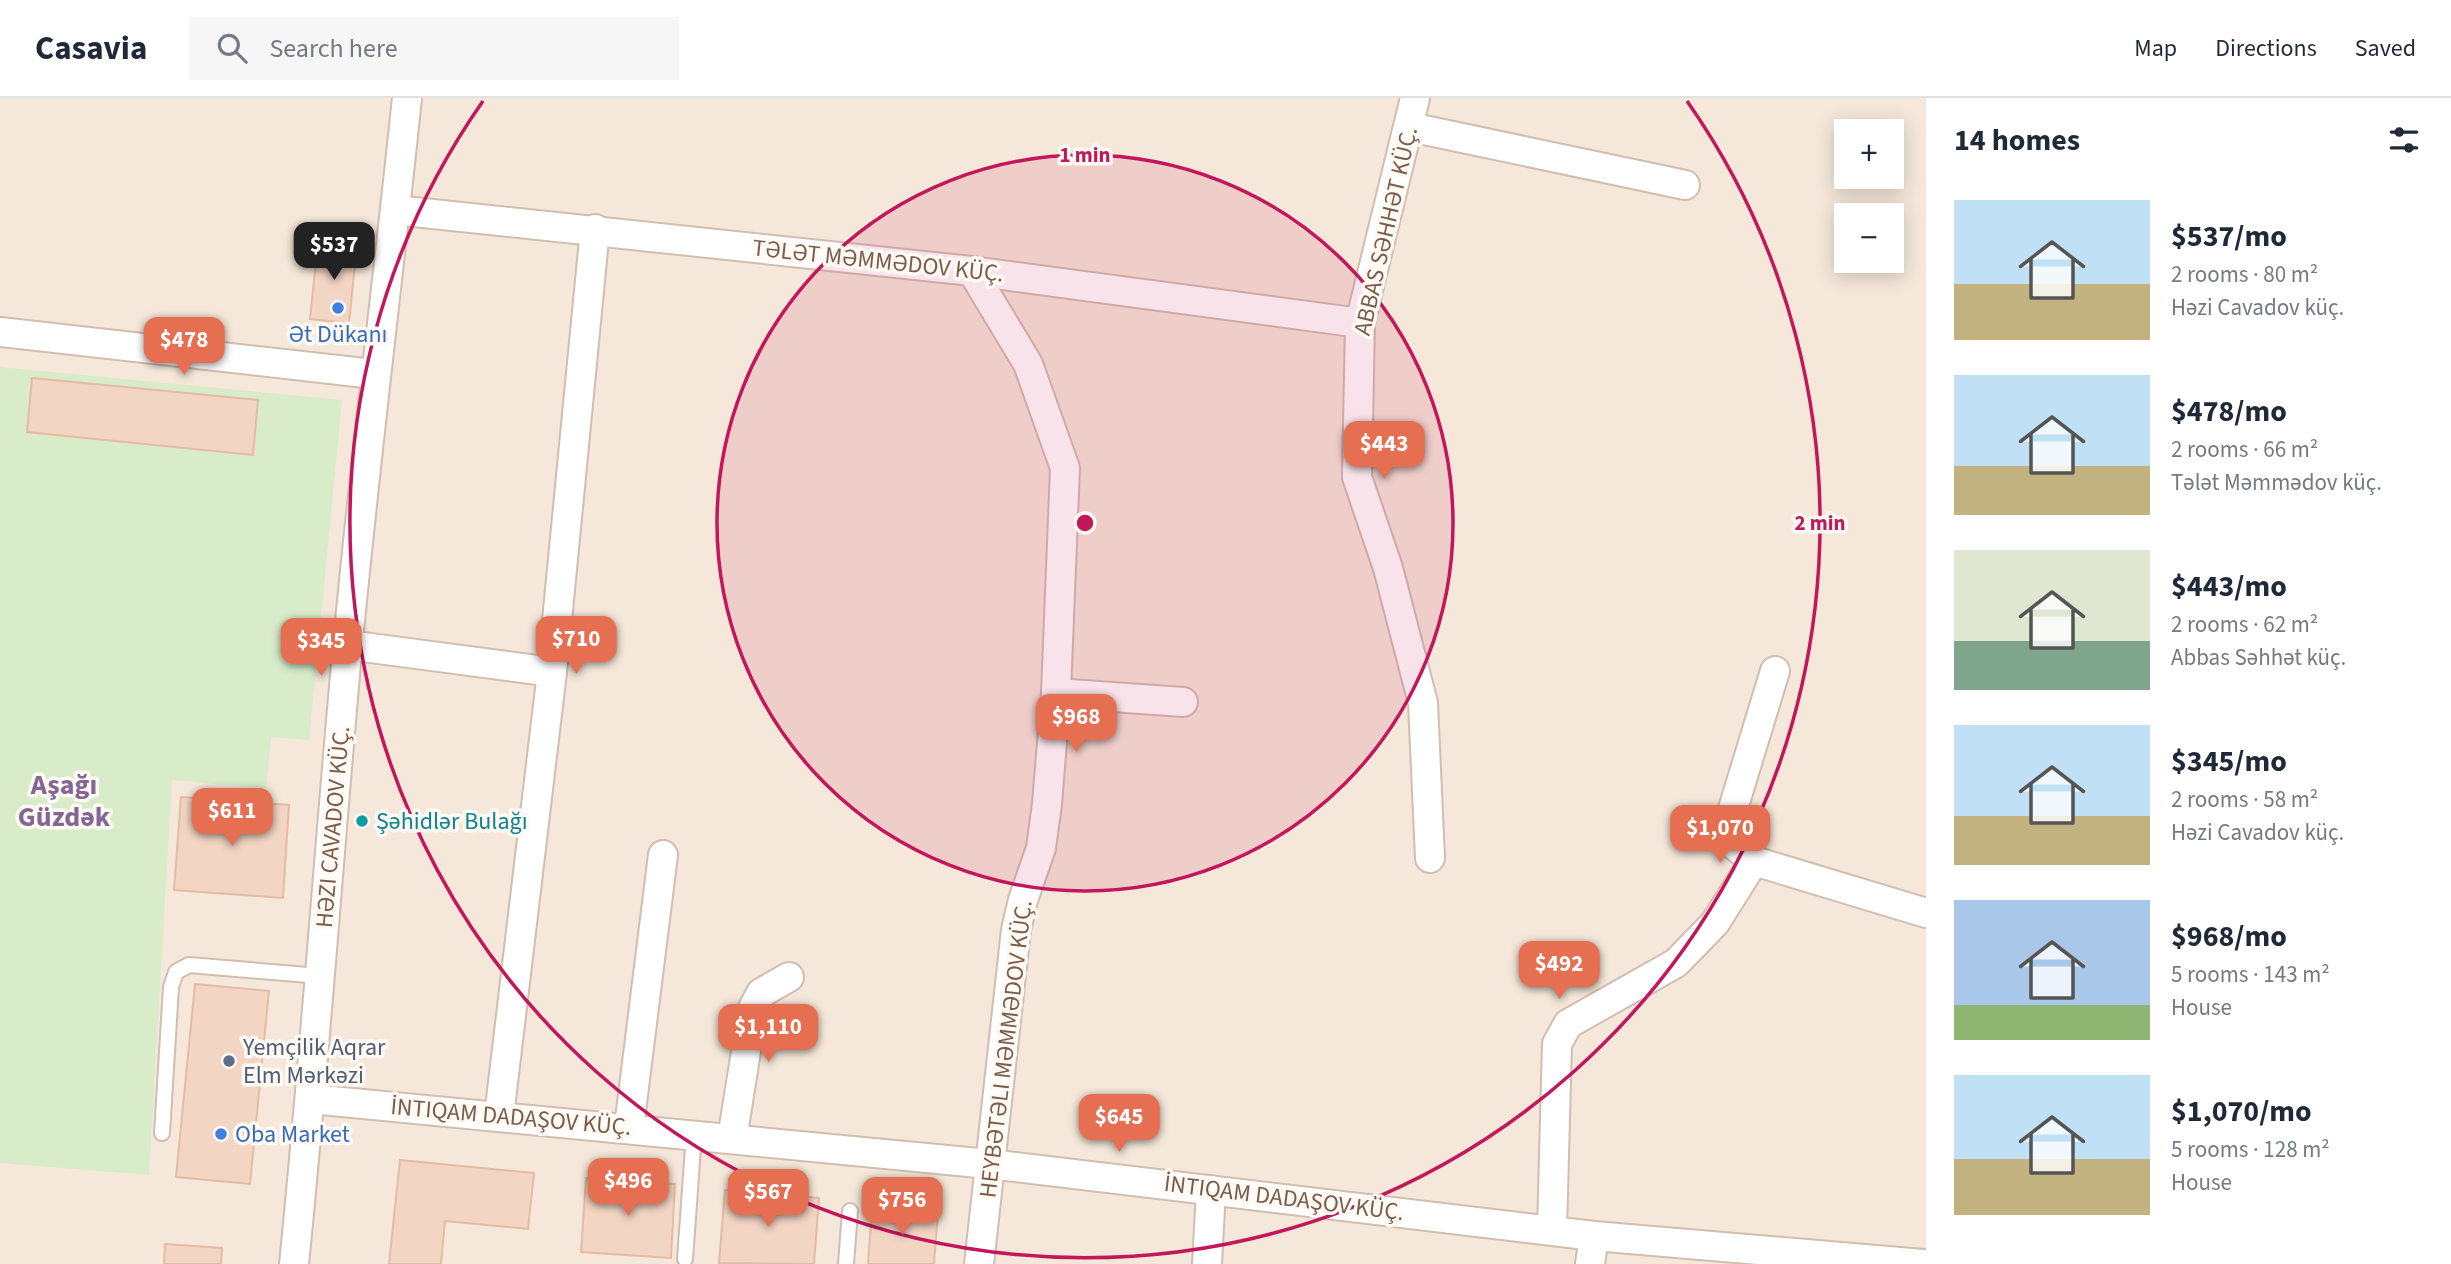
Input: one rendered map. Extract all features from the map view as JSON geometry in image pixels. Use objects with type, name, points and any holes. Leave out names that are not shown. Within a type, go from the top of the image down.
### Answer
[{"type":"street","name":"HƏZI CAVADOV KÜÇ.","points":[[293,1264],[311,1099],[348,645],[374,374],[407,98]]},
{"type":"street","name":"ABBAS SƏHHƏT KÜÇ.","points":[[1415,98],[1360,323],[1357,477],[1388,568],[1423,703],[1430,858]]},
{"type":"street","points":[[1410,127],[1685,185]]},
{"type":"street","name":"TƏLƏT MƏMMƏDOV KÜÇ.","points":[[395,210],[595,229],[972,271],[1360,323]]},
{"type":"street","points":[[499,1116],[552,672],[595,229]]},
{"type":"street","name":"HEYBƏTƏLI MƏMMƏDOV KÜÇ.","points":[[972,271],[1028,364],[1065,468],[1056,693],[1047,804],[1041,848],[1016,930],[979,1264]]},
{"type":"street","points":[[0,332],[374,374]]},
{"type":"street","points":[[348,645],[552,672]]},
{"type":"street","points":[[1775,671],[1728,822],[1733,844],[1754,862],[1926,913]]},
{"type":"street","points":[[1056,693],[1183,702]]},
{"type":"street","points":[[629,1127],[663,855]]},
{"type":"street","points":[[1552,1230],[1556,1044],[1568,1024],[1676,963],[1714,923],[1754,862]]},
{"type":"street","points":[[732,1139],[753,1007],[761,993],[789,977]]},
{"type":"street","name":"İNTIQAM DADAŞOV KÜÇ.","points":[[311,1099],[629,1127],[989,1164],[1594,1236],[1923,1264]]},
{"type":"street","points":[[1207,1264],[1211,1190]]},
{"type":"street","points":[[1590,1264],[1594,1236]]},
{"type":"lane","points":[[163,1133],[172,988],[176,972],[189,965],[320,976]]},
{"type":"lane","points":[[685,1259],[694,1134]]},
{"type":"lane","points":[[846,1264],[850,1211]]},
{"type":"shaded area","name":"Aşağı Güzdək","points":[[0,98],[1926,98],[1926,1264],[0,1264]]},
{"type":"green space","points":[[0,367],[342,400],[309,740],[271,737],[266,788],[172,780],[149,1175],[0,1163]]},
{"type":"building","points":[[318,241],[357,245],[349,323],[310,319]]},
{"type":"building","points":[[32,378],[258,400],[253,455],[27,432]]},
{"type":"building","points":[[181,797],[289,805],[283,898],[174,890]]},
{"type":"building","points":[[195,984],[269,991],[250,1184],[176,1177]]},
{"type":"building","points":[[400,1160],[534,1173],[528,1229],[445,1221],[441,1264],[389,1264]]},
{"type":"building","points":[[586,1178],[675,1184],[671,1258],[581,1252]]},
{"type":"building","points":[[725,1190],[819,1198],[814,1264],[719,1263]]},
{"type":"building","points":[[872,1208],[938,1213],[934,1264],[868,1264]]},
{"type":"building","points":[[165,1244],[222,1248],[221,1264],[164,1264]]},
{"type":"place","name":"Ət Dükanı","points":[[338,308]]},
{"type":"place","name":"Şəhidlər Bulağı","points":[[362,821]]},
{"type":"place","name":"Yemçilik Aqrar Elm Mərkəzi","points":[[229,1061]]},
{"type":"place","name":"Oba Market","points":[[221,1134]]},
{"type":"district","name":"Aşağı Güzdək","points":[[64,801]]}]
